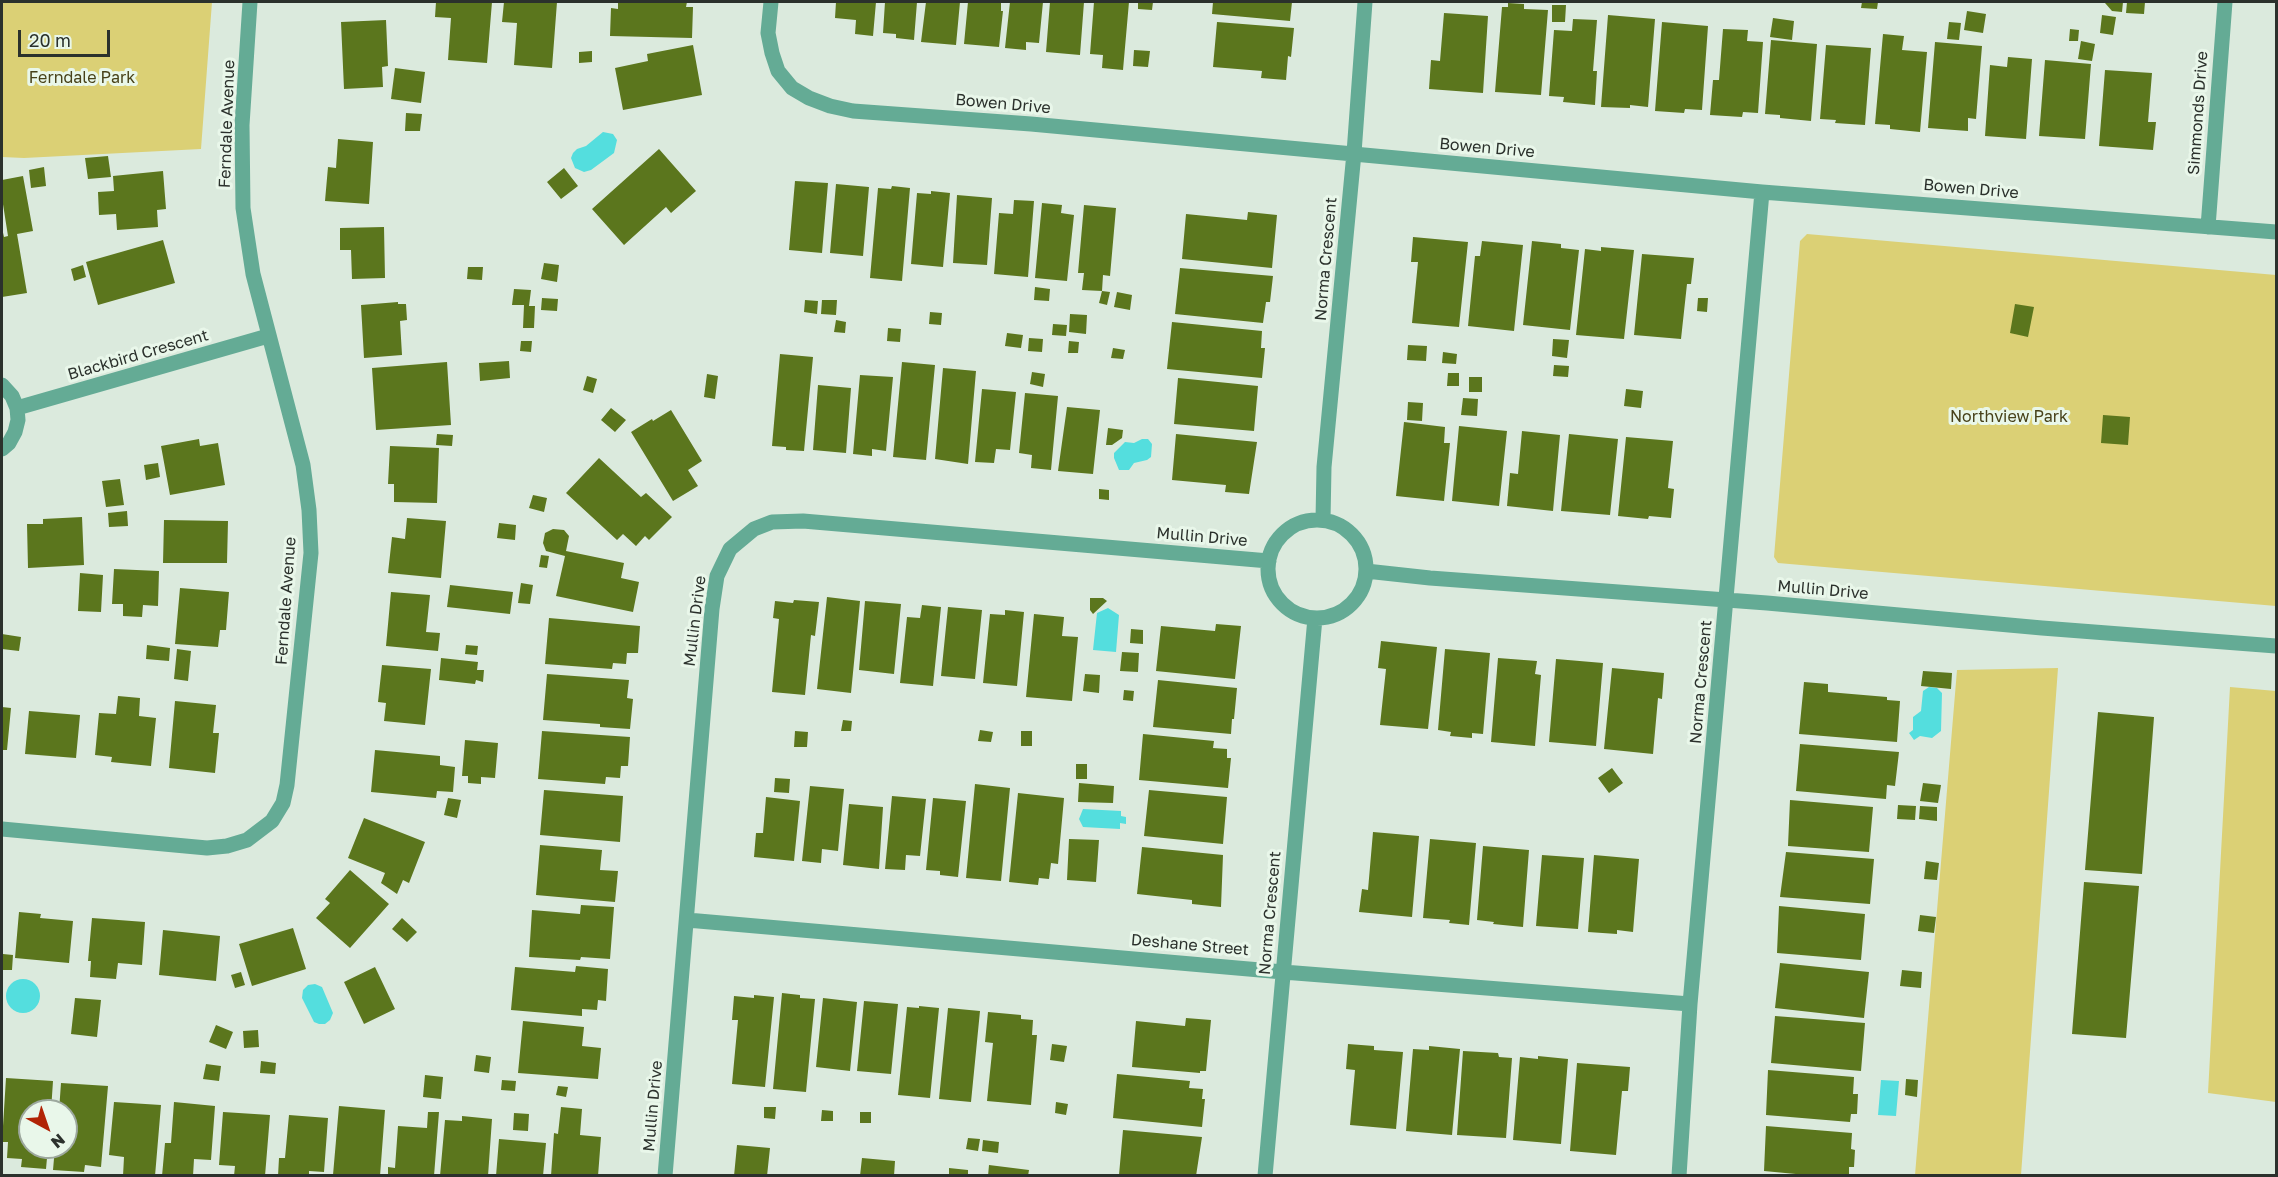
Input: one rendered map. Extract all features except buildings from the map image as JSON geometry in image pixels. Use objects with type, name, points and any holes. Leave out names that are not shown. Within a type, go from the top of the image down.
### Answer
[{"type":"street","name":"Ferndale Avenue","points":[[2,829],[207,848],[227,846],[247,840],[272,821],[283,803],[287,785],[311,552],[309,510],[303,465],[268,336],[247,242],[243,198],[242,125],[250,2]]},
{"type":"street","name":"Bowen Drive","points":[[771,2],[768,33],[778,71],[792,88],[809,98],[853,111],[926,115],[1354,153],[1762,192],[2277,232]]},
{"type":"street","name":"Norma Crescent","points":[[1323,520],[1324,467],[1354,153],[1365,2]]},
{"type":"street","name":"Simmonds Drive","points":[[2208,227],[2225,2]]},
{"type":"street","name":"Norma Crescent","points":[[1679,1176],[1690,1004],[1762,192]]},
{"type":"street","name":"Blackbird Crescent","points":[[17,408],[268,336]]},
{"type":"street","points":[[2,385],[12,396],[17,408],[18,420],[9,443],[2,449]]},
{"type":"street","points":[[1323,520],[1340,525],[1355,537],[1364,553],[1366,571],[1362,588],[1352,603],[1335,615],[1315,618],[1295,614],[1280,602],[1270,584],[1269,561],[1274,545],[1287,530],[1304,521],[1323,520]]},
{"type":"street","name":"Mullin Drive","points":[[665,1176],[712,609],[717,576],[730,549],[754,529],[772,522],[803,521],[1269,561]]},
{"type":"street","name":"Mullin Drive","points":[[1366,571],[2277,646]]},
{"type":"street","name":"Norma Crescent","points":[[1265,1176],[1315,618]]},
{"type":"street","name":"Deshane Street","points":[[687,920],[1283,972],[1690,1004]]},
{"type":"green space","name":"Ferndale Park","points":[[2,2],[212,2],[201,149],[24,158],[2,157]]},
{"type":"green space","name":"Northview Park","points":[[1807,234],[2276,275],[2276,606],[1778,563],[1774,557],[1800,241]]},
{"type":"green space","points":[[2058,668],[2021,1175],[1915,1175],[1957,670]]},
{"type":"green space","points":[[2230,687],[2276,691],[2276,1102],[2208,1093]]},
{"type":"water","points":[[603,132],[613,134],[617,140],[614,153],[591,170],[584,172],[575,168],[571,158],[573,153]]},
{"type":"water","points":[[1148,439],[1152,444],[1151,457],[1134,463],[1129,470],[1119,470],[1114,453],[1125,442],[1134,443]]},
{"type":"water","points":[[1108,608],[1119,615],[1116,652],[1093,650],[1097,613]]},
{"type":"water","points":[[1929,687],[1937,688],[1942,693],[1941,731],[1932,738],[1920,736],[1914,740],[1909,733],[1913,730],[1913,717],[1921,711],[1923,691]]},
{"type":"water","points":[[1083,809],[1121,811],[1121,816],[1126,817],[1126,824],[1120,823],[1120,829],[1083,827],[1079,819]]},
{"type":"water","points":[[23,979],[35,984],[40,996],[35,1008],[23,1013],[11,1008],[6,996],[11,984]]},
{"type":"water","points":[[315,984],[322,987],[333,1013],[325,1024],[314,1022],[302,998],[303,990],[308,985]]},
{"type":"water","points":[[1881,1080],[1899,1081],[1896,1116],[1878,1115]]}]
